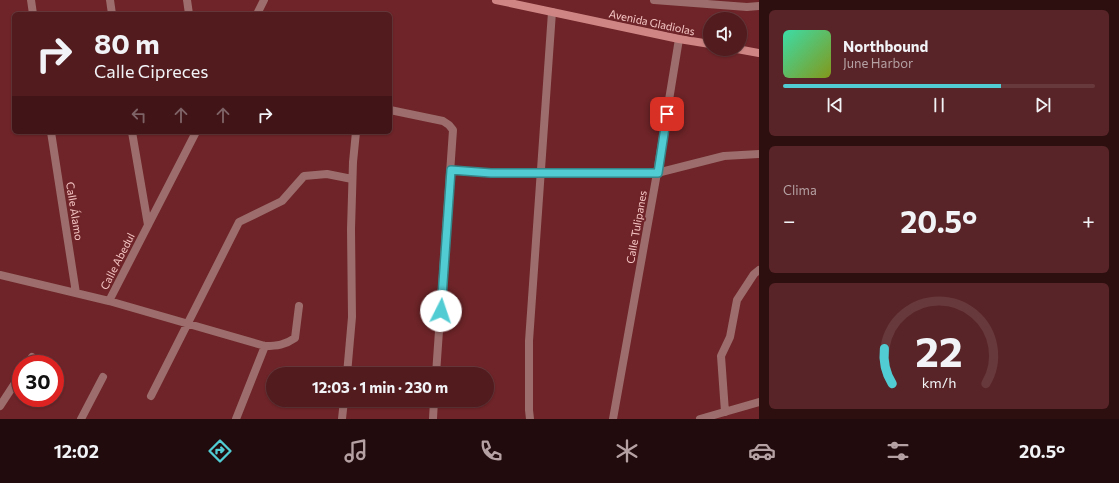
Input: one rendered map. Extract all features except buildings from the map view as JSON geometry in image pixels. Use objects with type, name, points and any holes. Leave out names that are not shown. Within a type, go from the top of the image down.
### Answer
[{"type":"street","points":[[31,0],[33,12]]},
{"type":"street","points":[[110,0],[112,12]]},
{"type":"street","points":[[187,0],[189,12]]},
{"type":"street","points":[[258,12],[264,0]]},
{"type":"street","name":"Avenida Gladiolas","points":[[496,0],[703,43]]},
{"type":"street","points":[[654,0],[747,4],[759,6]]},
{"type":"street","points":[[530,419],[528,410],[529,341],[552,12]]},
{"type":"street","name":"Calle Tulipanes","points":[[613,419],[658,173],[679,39]]},
{"type":"street","points":[[747,51],[759,53]]},
{"type":"street","points":[[392,110],[443,121],[449,125],[452,130],[451,170],[437,367]]},
{"type":"street","name":"Calle Álamo","points":[[51,134],[76,293]]},
{"type":"street","points":[[132,134],[148,225]]},
{"type":"street","name":"Calle Abedul","points":[[0,275],[109,301],[195,134]]},
{"type":"street","points":[[348,367],[352,317],[352,180],[356,134]]},
{"type":"street","points":[[451,170],[491,173],[658,173],[724,156],[759,154]]},
{"type":"street","points":[[151,396],[239,222],[282,201],[304,176],[327,174],[352,180]]},
{"type":"street","points":[[735,419],[728,411],[721,356],[730,337],[737,300],[754,274],[759,270]]},
{"type":"street","points":[[109,301],[265,346],[277,346],[287,343],[295,338],[299,306]]},
{"type":"street","points":[[236,419],[265,346]]},
{"type":"street","points":[[81,419],[103,377]]},
{"type":"street","points":[[0,406],[12,388]]},
{"type":"street","points":[[700,419],[759,402]]},
{"type":"street","points":[[342,419],[343,407]]},
{"type":"street","points":[[433,419],[434,407]]},
{"type":"route","points":[[441,311],[451,170],[491,173],[658,173],[667,114]]}]
